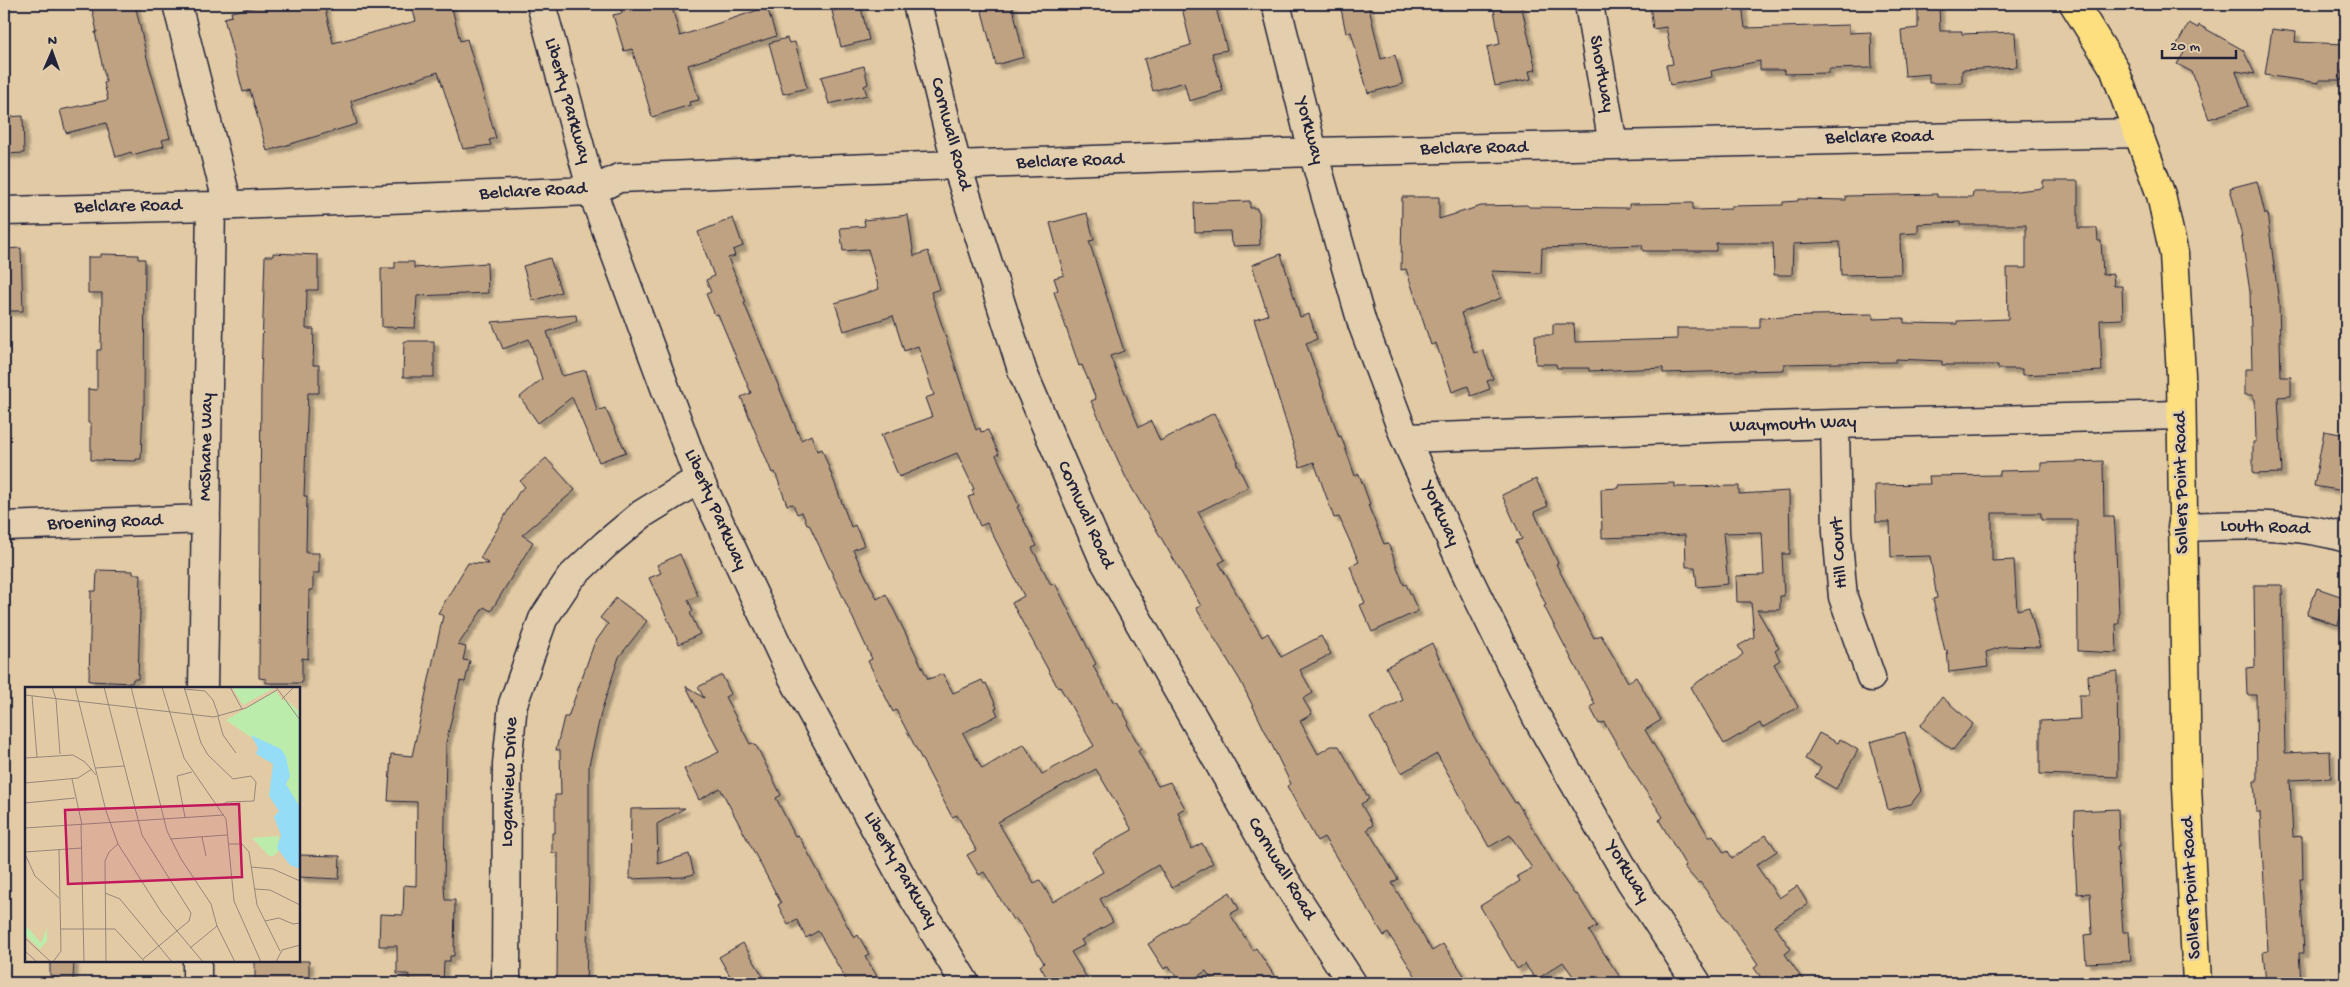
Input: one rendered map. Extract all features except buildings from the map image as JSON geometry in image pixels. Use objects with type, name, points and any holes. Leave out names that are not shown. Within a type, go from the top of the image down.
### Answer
[{"type":"main road","name":"Sollers Point Road","points":[[2078,5],[2114,68],[2139,132],[2161,195],[2174,254],[2179,318],[2187,787],[2197,983]]},
{"type":"street","name":"McShane Way","points":[[177,4],[220,206],[206,519],[203,687]]},
{"type":"street","name":"Liberty Parkway","points":[[541,4],[592,191],[699,479],[792,676],[910,892],[965,983]]},
{"type":"street","name":"Cornwall Road","points":[[917,4],[957,166],[1023,373],[1102,558],[1285,880],[1352,983]]},
{"type":"street","name":"Yorkway","points":[[1276,4],[1313,152],[1362,324],[1406,438],[1467,575],[1536,716],[1630,880],[1698,983]]},
{"type":"street","name":"Shortway","points":[[1589,4],[1613,145]]},
{"type":"street","name":"Belclare Road","points":[[4,210],[220,206],[592,191],[619,178],[1313,152],[2139,132]]},
{"type":"street","name":"Waymouth Way","points":[[1406,438],[2180,415]]},
{"type":"street","name":"Hill Court","points":[[1835,424],[1837,532],[1843,597],[1871,677]]},
{"type":"street","name":"Loganview Drive","points":[[506,983],[507,764],[513,704],[543,619],[572,577],[606,544],[642,514],[699,479]]},
{"type":"street","name":"Broening Road","points":[[4,526],[206,519]]},
{"type":"street","name":"Louth Road","points":[[2182,527],[2283,525],[2322,531],[2346,538]]},
{"type":"street","points":[[197,962],[197,983]]}]
